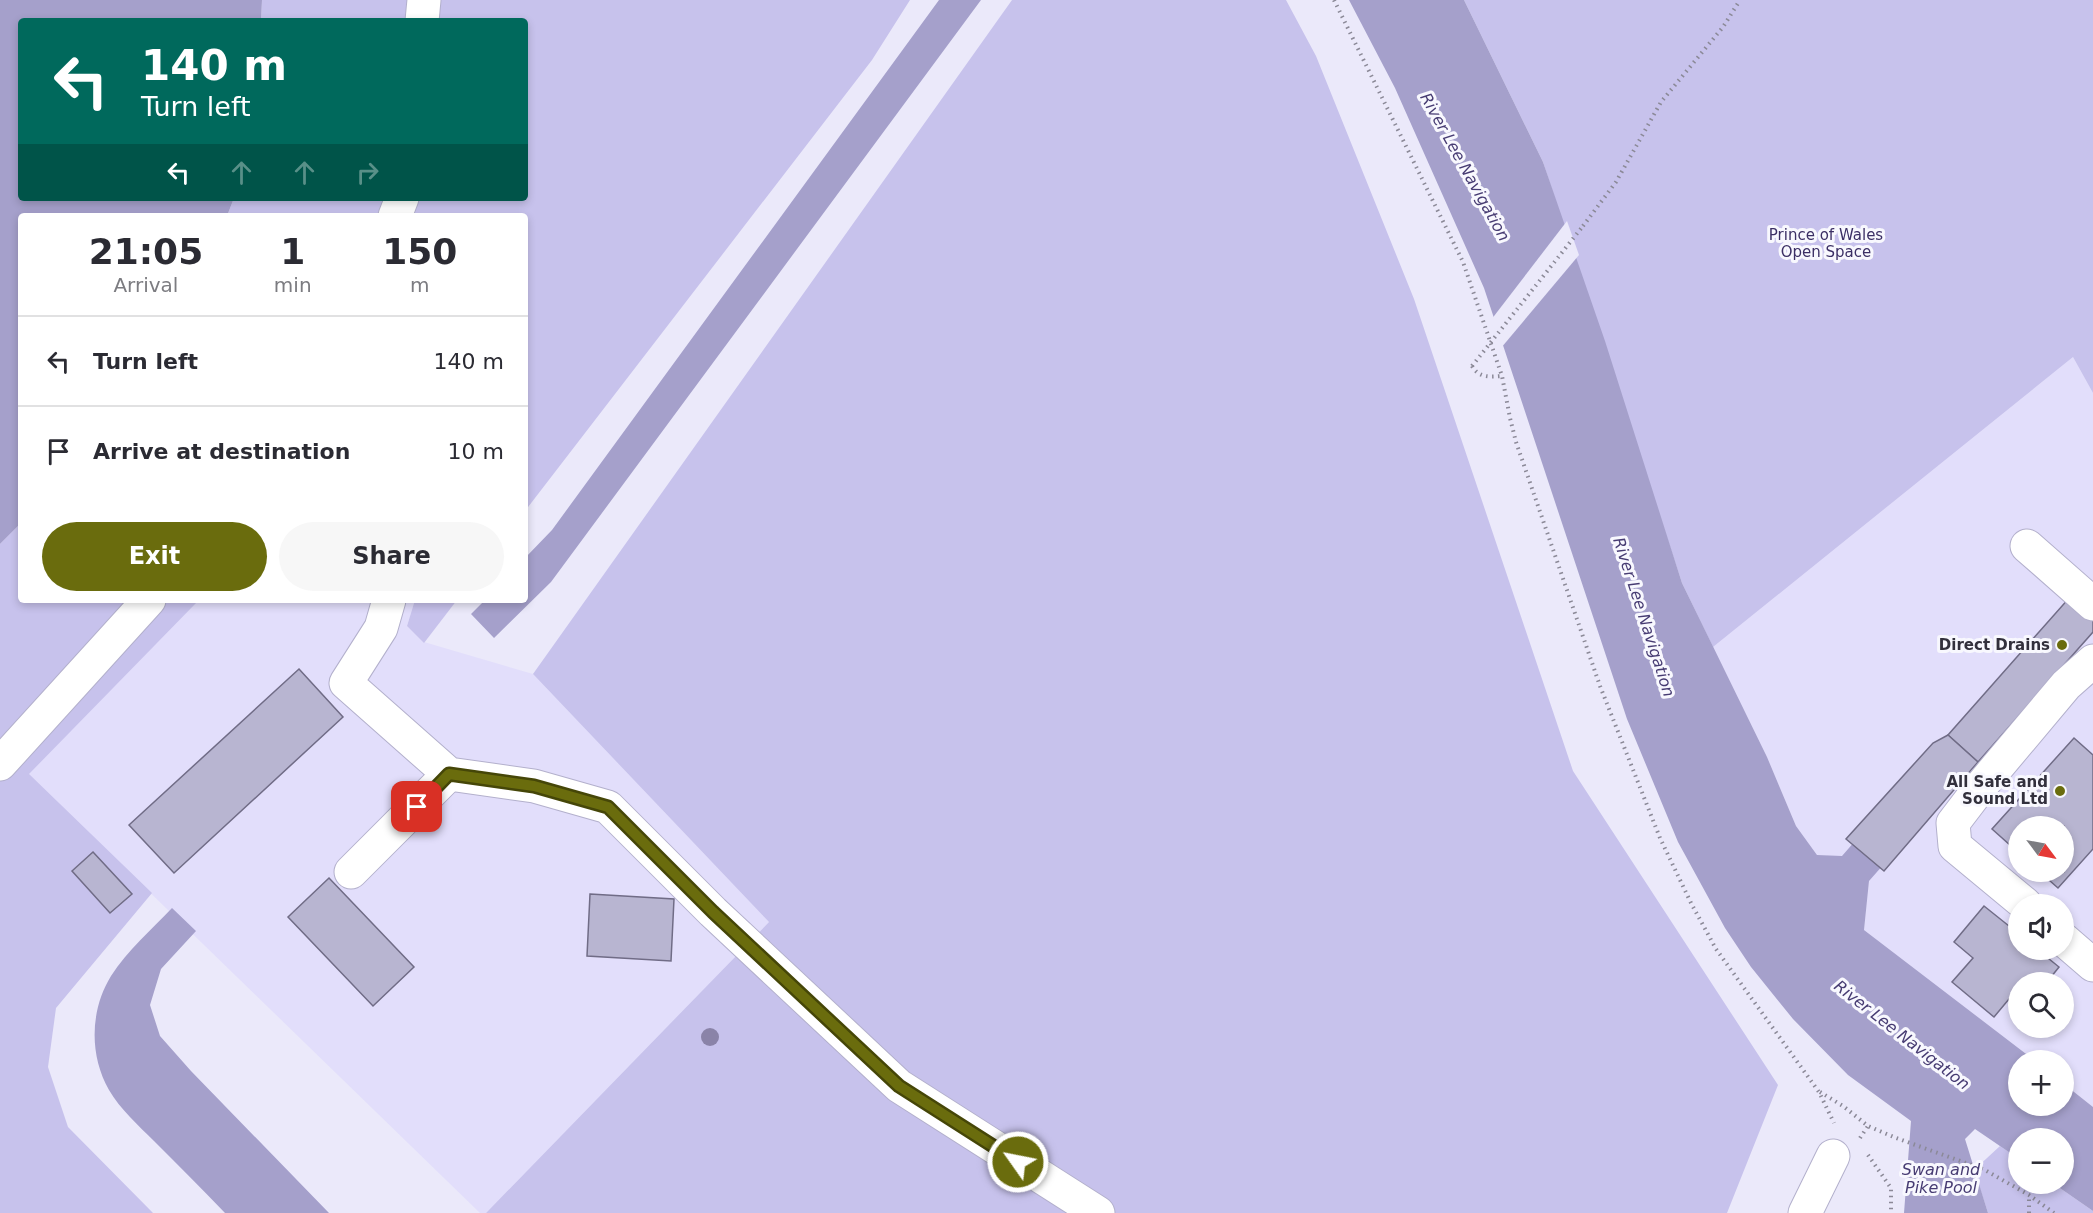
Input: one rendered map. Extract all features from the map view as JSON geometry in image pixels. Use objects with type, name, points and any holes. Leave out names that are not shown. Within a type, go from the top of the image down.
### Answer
[{"type":"lane","points":[[422,18],[424,0]]},
{"type":"lane","points":[[2027,546],[2093,604]]},
{"type":"lane","points":[[0,764],[146,603]]},
{"type":"lane","points":[[388,603],[381,628],[346,683],[449,774],[534,786],[608,807],[713,912],[899,1086],[1098,1213]]},
{"type":"lane","points":[[2013,894],[1954,846],[1953,823],[2066,685],[2093,662]]},
{"type":"lane","points":[[351,872],[449,774]]},
{"type":"lane","points":[[2074,949],[2093,965]]},
{"type":"lane","points":[[1805,1213],[1844,1144]]},
{"type":"path","points":[[1334,0],[1463,262],[1502,376],[1516,442],[1596,675],[1660,838],[1716,949],[1819,1092],[1844,1144],[1891,1188],[1891,1213]]},
{"type":"path","points":[[1502,376],[1486,378],[1472,366],[1616,182],[1661,102],[1723,27],[1740,0]]},
{"type":"path","points":[[1819,1092],[1843,1106],[1868,1126],[1983,1169],[2029,1195],[2054,1213]]},
{"type":"path","points":[[1860,1138],[1868,1126]]},
{"type":"path","points":[[2029,1195],[2029,1213]]},
{"type":"shaded area","points":[[2073,357],[2093,393],[2093,1107],[2074,1092],[2074,1050],[2021,1050],[1864,930],[1869,881],[1842,857],[1817,855],[1796,826],[1767,757],[1713,647]]},
{"type":"shaded area","points":[[196,603],[414,603],[407,626],[424,642],[533,674],[769,922],[486,1213],[480,1213],[28,774]]},
{"type":"green space","points":[[262,0],[910,0],[872,60],[528,507],[528,213],[228,213],[233,201],[528,201],[528,18],[261,18]]},
{"type":"green space","points":[[1012,0],[1286,0],[1316,56],[1414,299],[1573,771],[1778,1085],[1727,1213],[486,1213],[769,922],[533,674]]},
{"type":"green space","name":"Prince of Wales Open Space","points":[[1464,0],[2093,0],[2093,393],[2073,357],[1713,647],[1682,583],[1543,162]]},
{"type":"green space","points":[[18,526],[18,603],[196,603],[29,774],[152,893],[56,1008],[48,1067],[68,1127],[153,1213],[0,1213],[0,544]]},
{"type":"green space","points":[[414,603],[455,603],[424,643],[407,626]]},
{"type":"green space","points":[[2000,1146],[2008,1151],[2008,1194],[2068,1194],[2093,1213],[1988,1213],[1974,1170]]},
{"type":"water","points":[[0,0],[262,0],[261,18],[18,18],[18,201],[233,201],[228,213],[18,213],[18,526],[0,544]]},
{"type":"water","points":[[939,0],[981,0],[551,582],[494,638],[471,614],[482,603],[528,603],[528,555],[552,530]]},
{"type":"water","points":[[1349,0],[1464,0],[1543,162],[1605,341],[1682,583],[1767,757],[1796,826],[1817,855],[1842,856],[1937,747],[1965,772],[1869,881],[1864,930],[2021,1050],[2008,1050],[2008,1116],[2074,1116],[2074,1092],[2093,1107],[2093,1211],[2068,1194],[2074,1194],[2074,1128],[2008,1128],[2008,1152],[1975,1129],[1965,1139],[1988,1213],[1904,1213],[1911,1121],[1848,1075],[1793,1019],[1751,967],[1725,928],[1678,842],[1627,719],[1484,288],[1395,88]]},
{"type":"water","points":[[172,908],[196,931],[161,969],[150,1005],[160,1036],[329,1213],[225,1213],[130,1117],[109,1090],[102,1076],[95,1048],[99,1003],[117,967]]},
{"type":"pier","points":[[1567,221],[1579,255],[1501,348],[1491,320]]},
{"type":"building","points":[[2070,597],[2093,618],[2093,632],[1978,762],[1948,735]]},
{"type":"building","points":[[299,669],[343,717],[174,873],[129,825]]},
{"type":"building","points":[[1948,735],[1978,762],[1884,871],[1846,839],[1933,743]]},
{"type":"building","name":"All Safe and Sound Ltd","points":[[2074,738],[2093,755],[2093,849],[2074,870],[2074,816],[2008,816],[2008,843],[1992,829]]},
{"type":"building","points":[[93,852],[132,894],[110,913],[72,871]]},
{"type":"building","points":[[329,878],[414,967],[373,1006],[288,917]]},
{"type":"building","name":"All Safe and Sound Ltd","points":[[2051,882],[2063,882],[2058,888]]},
{"type":"building","points":[[590,894],[674,899],[671,961],[587,956]]},
{"type":"building","points":[[1984,906],[2008,925],[2008,960],[2050,960],[2059,967],[2055,972],[2008,972],[2008,1000],[1994,1017],[1952,982],[1973,958],[1954,942]]},
{"type":"place","name":"Direct Drains","points":[[2062,645]]},
{"type":"place","name":"All Safe and Sound Ltd","points":[[2060,791]]},
{"type":"route","points":[[417,807],[449,774],[534,786],[608,807],[713,912],[899,1086],[1018,1162]]},
{"type":"water label","name":"River Lee Navigation","points":[[1465,167]]},
{"type":"water label","name":"River Lee Navigation","points":[[1644,617]]},
{"type":"water label","name":"River Lee Navigation","points":[[1902,1035]]},
{"type":"water label","name":"Swan and Pike Pool","points":[[1941,1178]]}]
